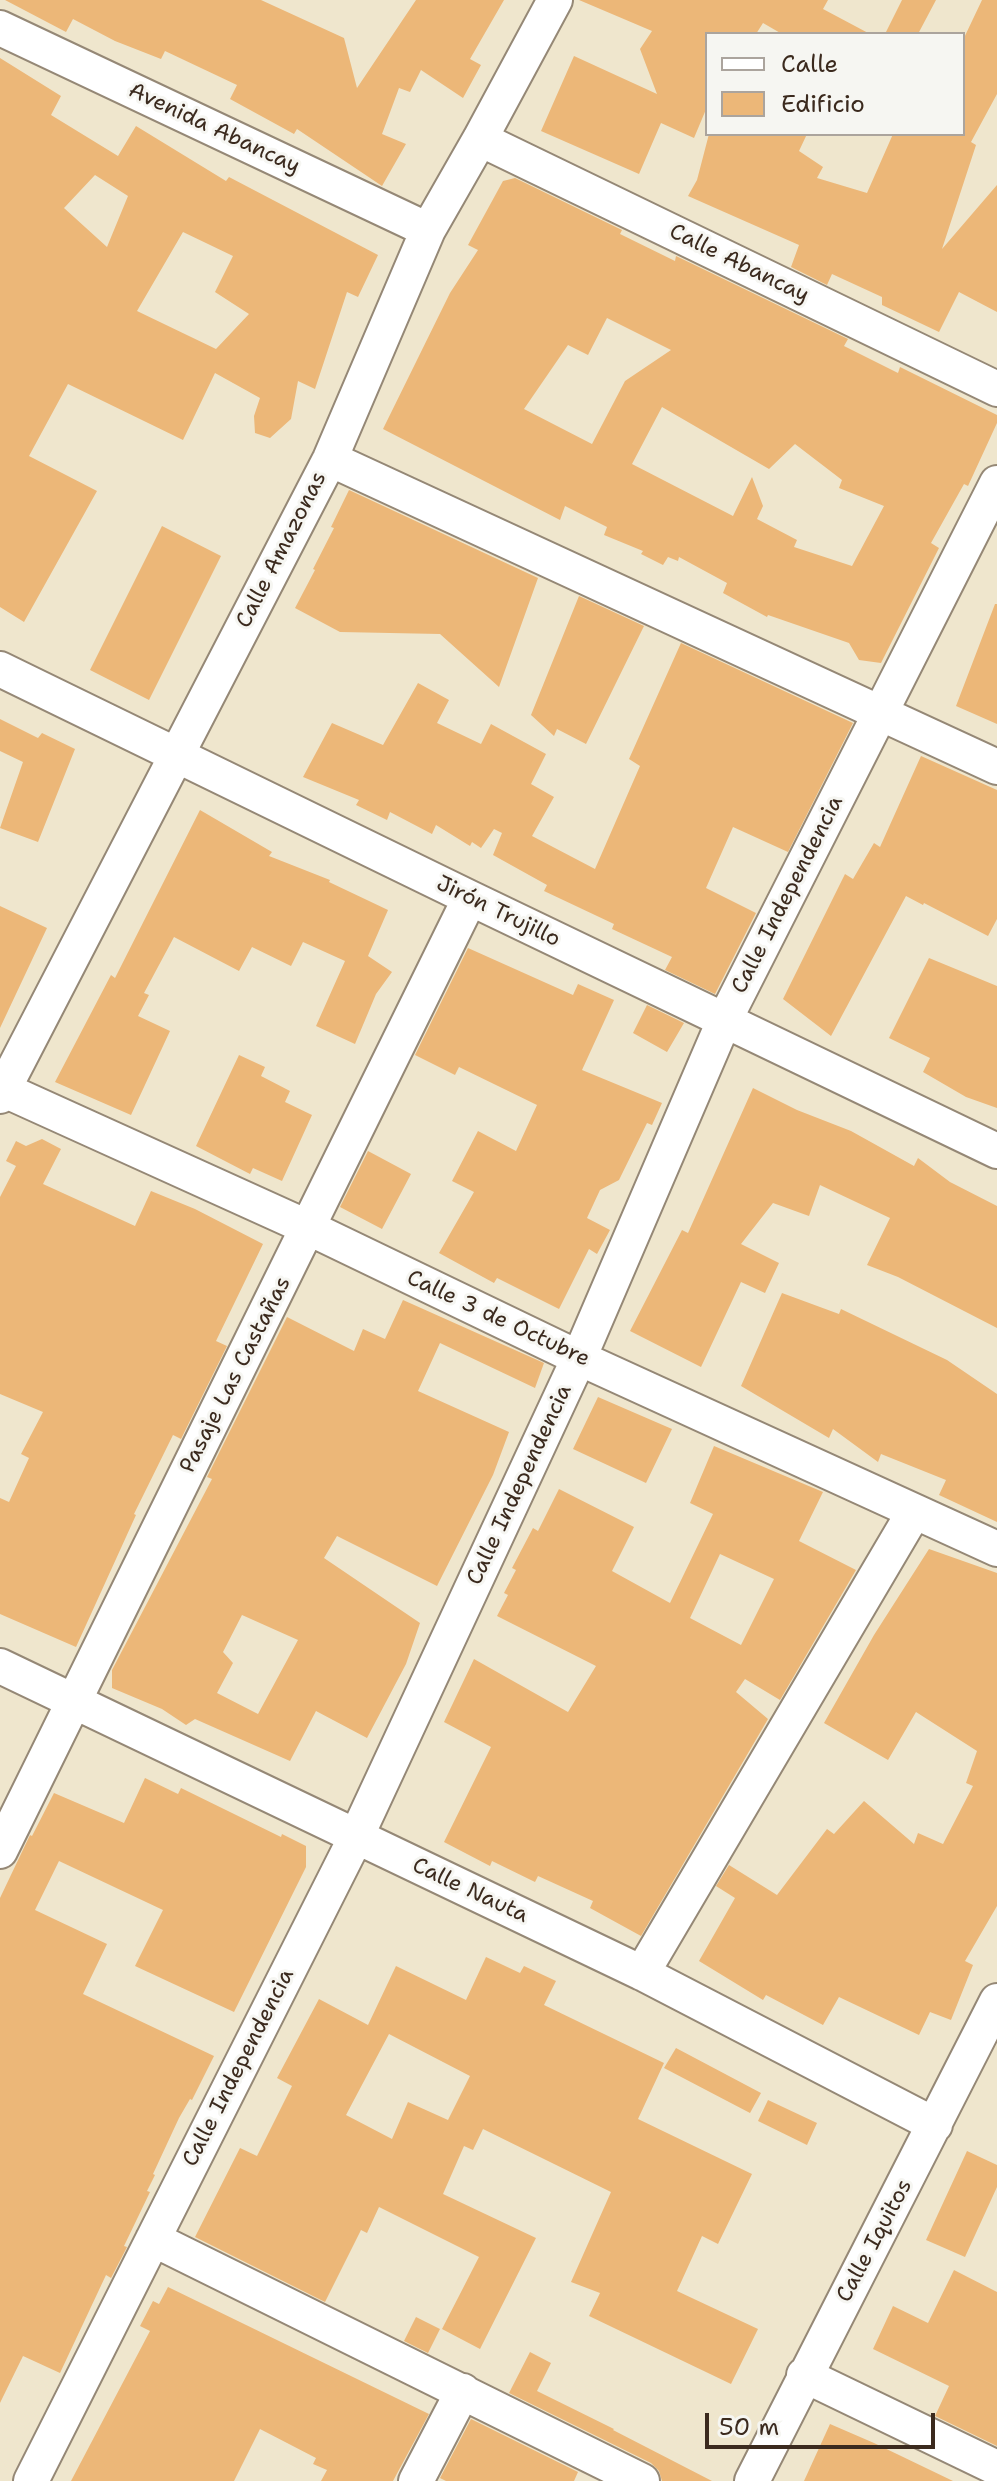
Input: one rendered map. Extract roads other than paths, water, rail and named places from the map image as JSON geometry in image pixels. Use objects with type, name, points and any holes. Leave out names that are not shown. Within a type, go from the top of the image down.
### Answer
[{"type":"street","name":"Calle Amazonas","points":[[1,1091],[330,459],[428,230],[555,0]]},
{"type":"street","name":"Avenida Abancay","points":[[0,28],[428,230]]},
{"type":"street","name":"Calle Abancay","points":[[480,139],[997,389]]},
{"type":"street","points":[[330,459],[997,767]]},
{"type":"street","name":"Calle Independencia","points":[[31,2481],[356,1837],[579,1358],[724,1021],[997,483]]},
{"type":"street","name":"Jirón Trujillo","points":[[0,669],[997,1151]]},
{"type":"street","name":"Pasaje Las Castañas","points":[[0,1851],[470,898]]},
{"type":"street","name":"Calle 3 de Octubre","points":[[1,1091],[309,1228],[579,1358],[997,1549]]},
{"type":"street","points":[[642,1973],[914,1512]]},
{"type":"street","name":"Calle Nauta","points":[[0,1666],[642,1973],[935,2125]]},
{"type":"street","name":"Calle Iquitos","points":[[752,2481],[997,2001]]},
{"type":"street","points":[[153,2239],[642,2481]]},
{"type":"street","points":[[804,2375],[997,2468]]},
{"type":"street","points":[[416,2481],[463,2391]]}]
